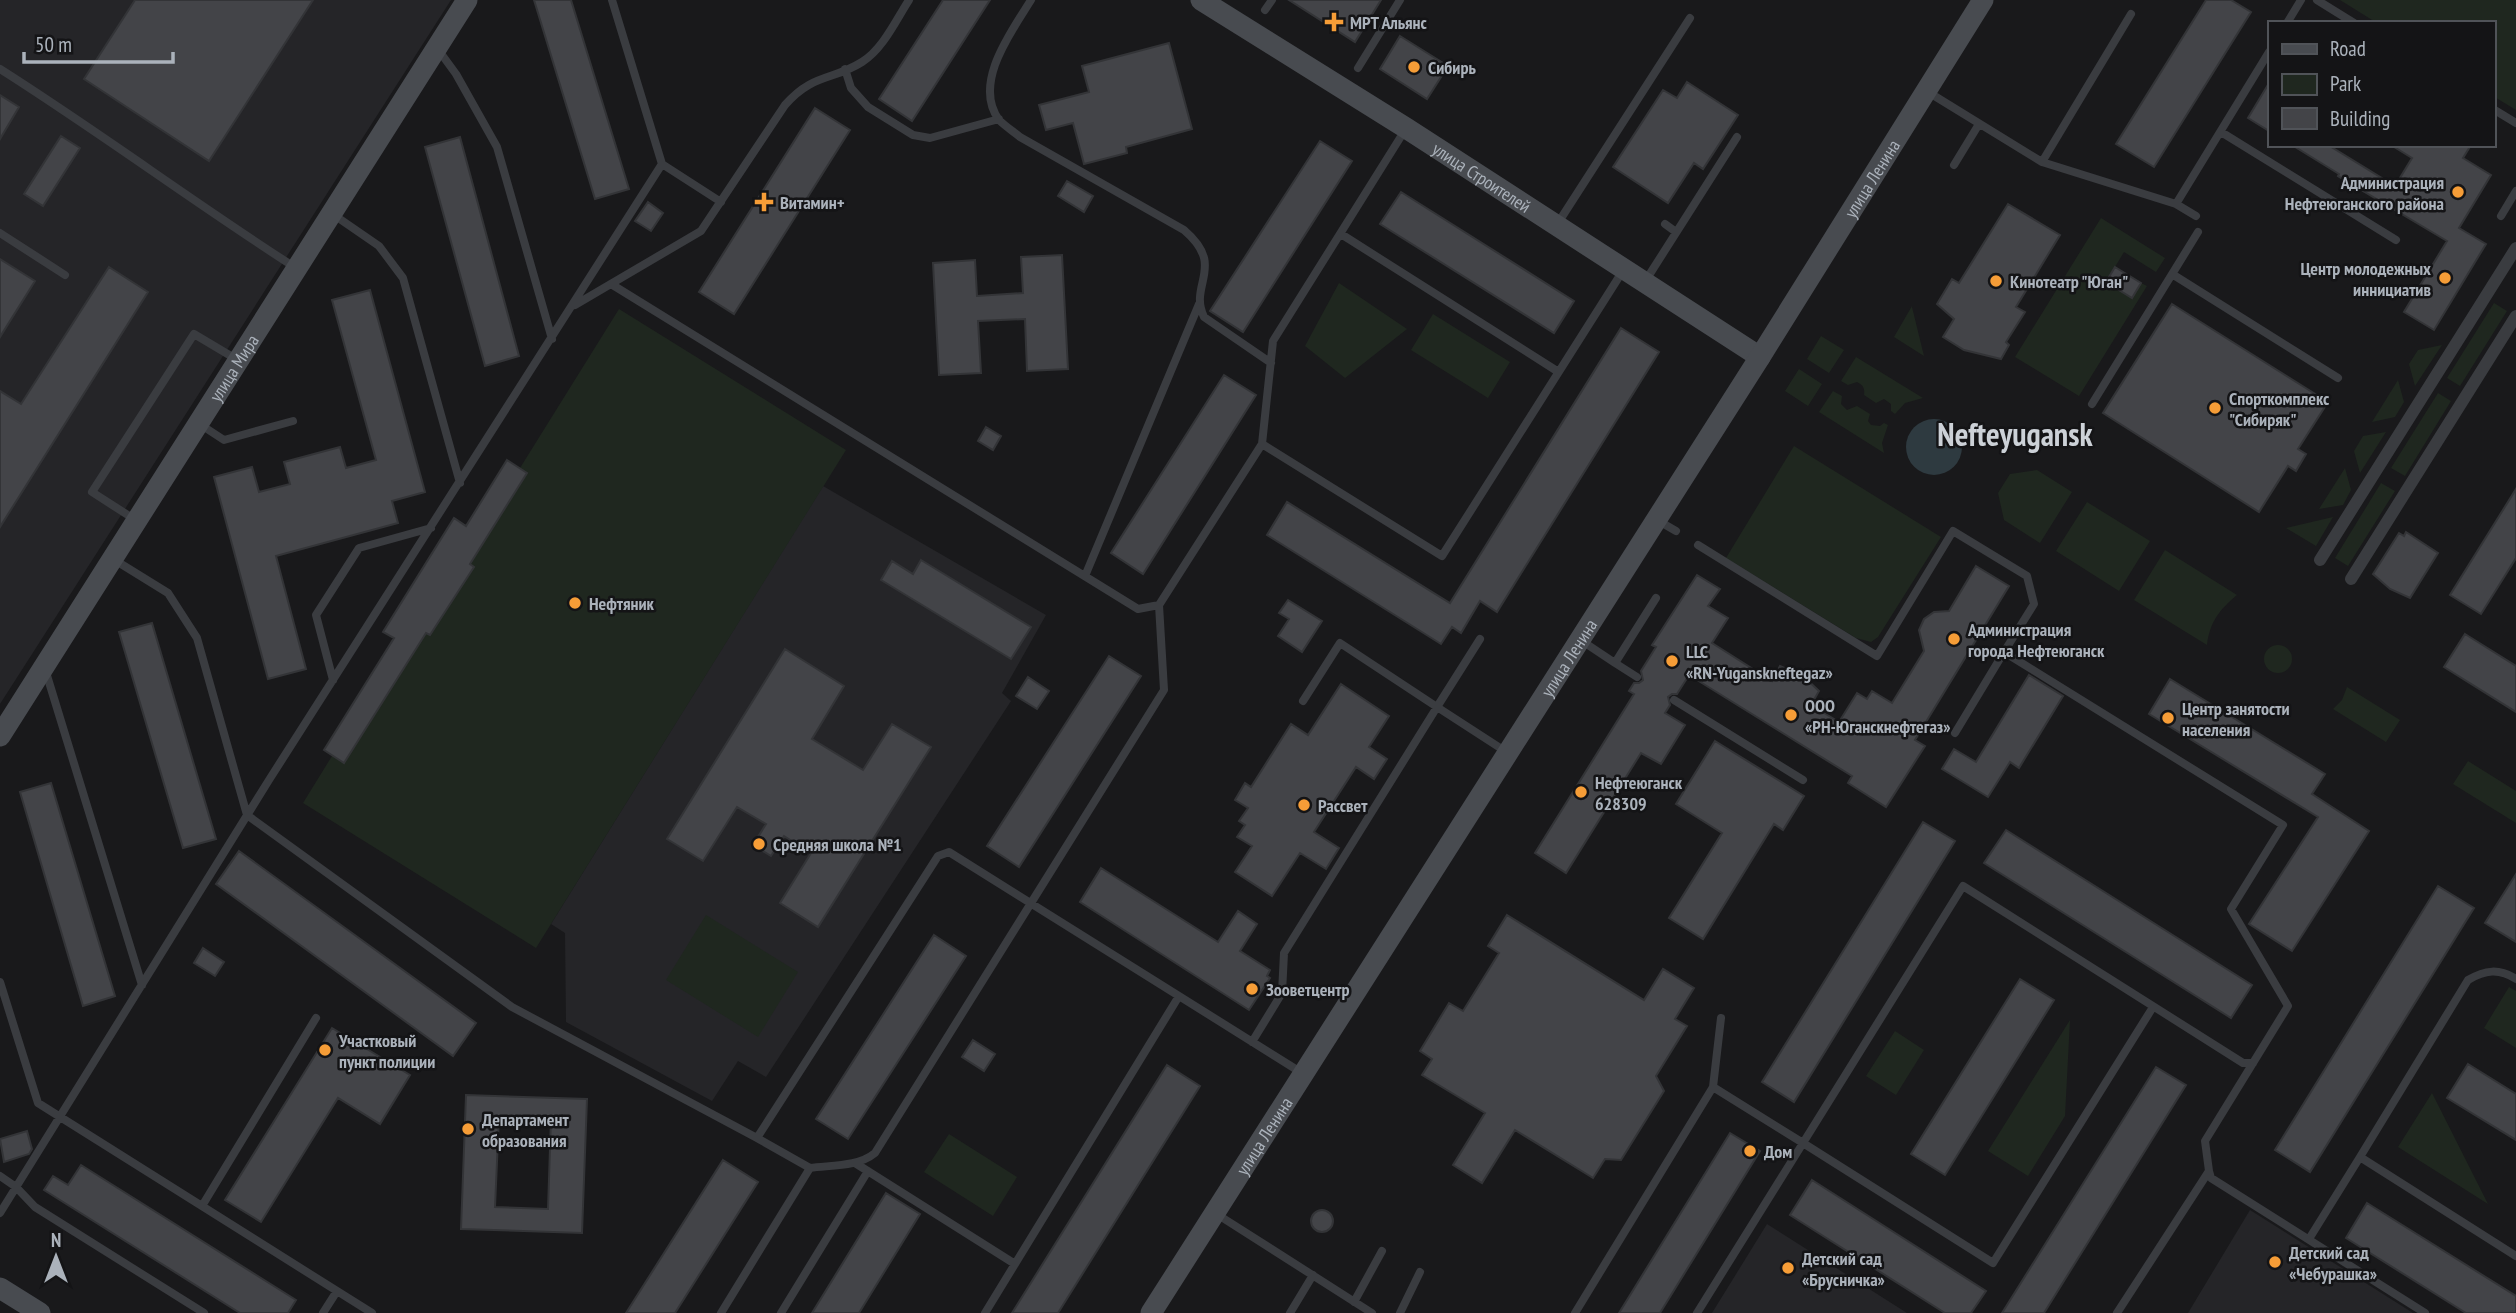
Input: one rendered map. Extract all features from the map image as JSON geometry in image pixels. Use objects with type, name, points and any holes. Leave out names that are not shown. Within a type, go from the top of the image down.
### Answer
[{"type":"main road","name":"улица Мира","points":[[0,736],[467,0]]},
{"type":"main road","name":"улица Строителей","points":[[1201,0],[1406,128],[1760,357]]},
{"type":"main road","name":"улица Ленина","points":[[1151,1313],[1760,357],[1983,0]]},
{"type":"main road","points":[[0,1288],[40,1313]]},
{"type":"street","points":[[2320,560],[2516,248]]},
{"type":"street","points":[[2351,579],[2516,316]]},
{"type":"lane","points":[[612,0],[662,164],[721,202]]},
{"type":"lane","points":[[572,307],[701,231],[785,105],[798,91],[813,81],[861,62],[874,52],[909,0]]},
{"type":"lane","points":[[1031,0],[1000,50],[992,70],[990,95],[999,119],[1020,137],[1184,230],[1196,240],[1205,261],[1200,301],[1084,576]]},
{"type":"lane","points":[[1265,10],[1272,0]]},
{"type":"lane","points":[[1358,68],[1400,0]]},
{"type":"lane","points":[[2288,21],[2301,0]]},
{"type":"lane","points":[[2317,0],[2351,21]]},
{"type":"lane","points":[[2042,162],[2131,14]]},
{"type":"lane","points":[[1557,226],[1689,18]]},
{"type":"lane","points":[[436,47],[456,74],[498,147],[552,339]]},
{"type":"lane","points":[[2176,204],[2268,54]]},
{"type":"lane","points":[[0,69],[297,269]]},
{"type":"lane","points":[[845,69],[850,88],[868,107],[913,135],[930,138],[999,119]]},
{"type":"lane","points":[[1926,91],[2042,162],[2176,204],[2196,216]]},
{"type":"lane","points":[[2495,110],[2516,123]]},
{"type":"lane","points":[[1954,165],[1979,124]]},
{"type":"lane","points":[[113,558],[167,593],[197,638],[247,816],[512,1007],[810,1168],[867,1160],[876,1153],[1164,690],[1159,605],[1262,444],[1273,341],[1406,128]]},
{"type":"lane","points":[[2221,132],[2396,240]]},
{"type":"lane","points":[[1644,282],[1737,137]]},
{"type":"lane","points":[[0,1213],[247,816],[662,164]]},
{"type":"lane","points":[[1589,175],[1598,181]]},
{"type":"lane","points":[[2501,216],[2516,191]]},
{"type":"lane","points":[[332,213],[379,247],[403,278],[460,482]]},
{"type":"lane","points":[[1665,224],[1676,232]]},
{"type":"lane","points":[[2092,404],[2198,232]]},
{"type":"lane","points":[[0,233],[65,275]]},
{"type":"lane","points":[[1340,234],[1557,371]]},
{"type":"lane","points":[[1262,444],[1442,556],[1624,269]]},
{"type":"lane","points":[[2172,274],[2338,378]]},
{"type":"lane","points":[[611,284],[1138,609],[1159,605]]},
{"type":"lane","points":[[1200,301],[1204,317],[1212,325],[1271,363]]},
{"type":"lane","points":[[136,521],[92,492],[99,481],[194,334],[238,361]]},
{"type":"lane","points":[[198,423],[224,440],[293,421]]},
{"type":"lane","points":[[1656,519],[1676,531]]},
{"type":"lane","points":[[333,680],[316,615],[359,548],[431,528]]},
{"type":"lane","points":[[1698,545],[1877,656],[1953,531],[2027,576],[2034,604],[1955,733]]},
{"type":"lane","points":[[1615,663],[1656,598]]},
{"type":"lane","points":[[1252,1042],[1282,993],[1284,953],[1480,639]]},
{"type":"lane","points":[[1579,640],[1637,677]]},
{"type":"lane","points":[[1303,701],[1340,643],[1508,752]]},
{"type":"lane","points":[[2004,652],[2283,825],[2231,909],[2288,1006],[2205,1141],[2211,1178],[2426,1313]]},
{"type":"lane","points":[[44,666],[142,985]]},
{"type":"lane","points":[[1674,700],[1802,780]]},
{"type":"lane","points":[[757,1138],[938,856],[949,852],[1302,1073]]},
{"type":"lane","points":[[1697,1313],[1963,886],[2243,1063],[2253,1063]]},
{"type":"lane","points":[[2309,1239],[2468,980],[2481,972],[2495,971],[2516,979]]},
{"type":"lane","points":[[0,982],[38,1103],[372,1313]]},
{"type":"lane","points":[[985,1313],[1179,996]]},
{"type":"lane","points":[[1713,1087],[1993,1263],[2153,1007]]},
{"type":"lane","points":[[202,1206],[316,1018]]},
{"type":"lane","points":[[1575,1313],[1713,1087],[1721,1018]]},
{"type":"lane","points":[[2360,1157],[2516,1256]]},
{"type":"lane","points":[[855,1163],[1015,1265]]},
{"type":"lane","points":[[721,1313],[810,1168]]},
{"type":"lane","points":[[781,1313],[868,1171]]},
{"type":"lane","points":[[2118,1313],[2209,1171]]},
{"type":"lane","points":[[0,1176],[16,1187],[35,1207],[204,1313]]},
{"type":"lane","points":[[1215,1213],[1372,1313]]},
{"type":"lane","points":[[1354,1302],[1382,1251]]},
{"type":"lane","points":[[1399,1313],[1420,1272]]},
{"type":"lane","points":[[1290,1313],[1313,1275]]},
{"type":"lane","points":[[323,1313],[337,1291]]},
{"type":"shaded area","points":[[0,0],[451,0],[0,704]]},
{"type":"shaded area","points":[[1934,419],[1945,421],[1954,427],[1960,436],[1960,458],[1954,467],[1945,473],[1934,475],[1923,473],[1914,467],[1908,458],[1906,447],[1908,436],[1914,427],[1923,421]]},
{"type":"shaded area","name":"Средняя школа №1","points":[[823,486],[1046,615],[1002,693],[1011,701],[766,1077],[738,1061],[712,1101],[566,1022],[565,933],[551,924]]},
{"type":"shaded area","name":"Детский сад «Чебурашка»","points":[[2250,1210],[2413,1313],[2188,1313]]},
{"type":"shaded area","name":"Детский сад «Брусничка»","points":[[1767,1224],[1907,1313],[1712,1313]]},
{"type":"green space","points":[[2340,0],[2516,0],[2516,110],[2495,97],[2495,21],[2374,21]]},
{"type":"green space","points":[[2101,218],[2165,258],[2156,272],[2124,252],[2106,282],[2132,298],[2141,283],[2147,286],[2079,396],[2015,357]]},
{"type":"green space","points":[[1339,283],[1407,329],[1345,378],[1305,346]]},
{"type":"green space","points":[[2494,303],[2507,311],[2460,386],[2447,378]]},
{"type":"green space","points":[[1912,307],[1924,356],[1894,337]]},
{"type":"green space","name":"Нефтяник","points":[[619,309],[846,450],[536,948],[303,803],[332,756],[324,750],[394,639],[383,632],[454,518],[466,525],[507,460],[520,468]]},
{"type":"green space","points":[[1433,314],[1510,362],[1488,398],[1411,350]]},
{"type":"green space","points":[[1821,336],[1844,350],[1829,373],[1807,359]]},
{"type":"green space","points":[[2442,345],[2415,386],[2409,364],[2418,350]]},
{"type":"green space","points":[[1856,357],[1923,398],[1905,403],[1895,414],[1891,411],[1891,404],[1884,399],[1876,403],[1864,395],[1864,389],[1859,383],[1848,385],[1841,381]]},
{"type":"green space","points":[[1799,369],[1822,384],[1808,406],[1785,391]]},
{"type":"green space","points":[[2398,380],[2404,402],[2395,417],[2372,422]]},
{"type":"green space","points":[[1833,391],[1842,396],[1841,404],[1847,410],[1857,406],[1870,414],[1868,421],[1871,425],[1888,425],[1882,443],[1884,453],[1819,412]]},
{"type":"green space","points":[[2438,393],[2451,401],[2405,476],[2391,468]]},
{"type":"green space","points":[[2386,432],[2360,473],[2354,451],[2363,436]]},
{"type":"green space","points":[[1794,446],[1941,537],[1878,637],[1871,642],[1856,638],[1726,558]]},
{"type":"green space","points":[[2345,468],[2351,490],[2343,505],[2319,509]]},
{"type":"green space","points":[[2037,470],[2072,492],[2040,543],[2004,520],[1998,493],[2010,474]]},
{"type":"green space","points":[[2381,483],[2395,491],[2348,566],[2335,558]]},
{"type":"green space","points":[[2087,502],[2150,541],[2119,591],[2056,551]]},
{"type":"green space","points":[[2333,517],[2316,546],[2286,528]]},
{"type":"green space","points":[[2165,550],[2237,595],[2216,617],[2207,645],[2134,600]]},
{"type":"green space","points":[[2278,645],[2288,649],[2292,659],[2288,669],[2278,673],[2268,669],[2264,659],[2268,649]]},
{"type":"green space","points":[[2347,687],[2400,720],[2386,742],[2333,709],[2342,700]]},
{"type":"green space","points":[[2468,761],[2516,791],[2516,823],[2453,784]]},
{"type":"green space","points":[[706,915],[798,972],[758,1037],[666,980]]},
{"type":"green space","points":[[2509,987],[2516,991],[2516,1048],[2484,1028]]},
{"type":"green space","points":[[2070,1020],[2065,1116],[2028,1176],[1988,1151]]},
{"type":"green space","points":[[1895,1031],[1924,1050],[1896,1095],[1866,1076]]},
{"type":"green space","points":[[2432,1093],[2488,1204],[2398,1147]]},
{"type":"green space","points":[[949,1134],[1017,1177],[993,1216],[924,1172]]},
{"type":"building","points":[[135,0],[313,0],[209,161],[84,79]]},
{"type":"building","points":[[534,0],[571,0],[629,189],[595,199]]},
{"type":"building","points":[[943,0],[990,0],[912,121],[879,99]]},
{"type":"building","points":[[1289,0],[1381,0],[1355,42]]},
{"type":"building","points":[[2206,0],[2231,0],[2251,12],[2154,167],[2116,144]]},
{"type":"building","name":"Сибирь","points":[[1400,36],[1448,66],[1427,99],[1380,69]]},
{"type":"building","points":[[1169,43],[1192,129],[1126,147],[1127,153],[1084,164],[1073,123],[1046,130],[1039,105],[1089,92],[1082,66]]},
{"type":"building","points":[[1687,82],[1738,115],[1703,169],[1694,163],[1668,203],[1613,167],[1663,90],[1677,98]]},
{"type":"building","points":[[2268,85],[2268,130],[2248,118]]},
{"type":"building","points":[[0,95],[19,107],[0,139]]},
{"type":"building","points":[[815,108],[850,130],[734,314],[699,292]]},
{"type":"building","points":[[61,136],[80,148],[43,206],[24,194]]},
{"type":"building","points":[[460,137],[519,356],[485,366],[425,147]]},
{"type":"building","points":[[1320,141],[1352,161],[1243,332],[1210,311]]},
{"type":"building","points":[[2295,147],[2331,147],[2395,186],[2412,158],[2394,147],[2470,147],[2463,158],[2491,175],[2459,228],[2486,244],[2434,330],[2404,312],[2447,241],[2338,176],[2339,174]]},
{"type":"building","points":[[1067,181],[1093,196],[1084,212],[1058,196]]},
{"type":"building","points":[[1401,192],[1574,301],[1554,333],[1380,224]]},
{"type":"building","points":[[648,202],[663,213],[651,231],[635,221]]},
{"type":"building","name":"Кинотеатр \"Юган\"","points":[[2008,204],[2060,235],[2016,307],[2025,312],[2006,342],[2009,345],[2001,359],[1964,350],[1943,337],[1954,319],[1937,304],[1952,279],[1959,283]]},
{"type":"building","points":[[1062,255],[1068,369],[1027,371],[1025,319],[978,321],[981,373],[939,375],[933,263],[975,260],[977,296],[1023,293],[1021,257]]},
{"type":"building","points":[[0,259],[35,281],[0,337]]},
{"type":"building","points":[[109,267],[148,292],[0,527],[0,391],[21,404]]},
{"type":"building","points":[[2115,267],[2141,283],[2132,298],[2106,282]]},
{"type":"building","points":[[370,290],[425,492],[392,501],[398,523],[276,556],[306,669],[268,679],[214,477],[252,467],[259,492],[290,484],[284,462],[340,447],[346,468],[376,460],[332,300]]},
{"type":"building","name":"Спорткомплекс \"Сибиряк\"","points":[[2172,304],[2328,402],[2298,449],[2306,454],[2296,471],[2288,466],[2259,512],[2103,413]]},
{"type":"building","points":[[1621,328],[1659,352],[1497,612],[1480,601],[1461,633],[1452,627],[1441,644],[1267,535],[1287,502],[1450,603]]},
{"type":"building","points":[[1224,375],[1256,395],[1143,574],[1111,553]]},
{"type":"building","points":[[986,427],[1001,436],[993,450],[978,441]]},
{"type":"building","points":[[507,460],[527,473],[470,564],[474,567],[430,635],[426,633],[344,763],[324,750],[394,638],[383,632],[454,518],[466,526]]},
{"type":"building","points":[[2516,489],[2516,558],[2481,614],[2450,595]]},
{"type":"building","points":[[2406,532],[2438,553],[2410,598],[2390,589],[2373,574],[2399,533],[2404,536]]},
{"type":"building","points":[[921,560],[1031,627],[1011,659],[881,580],[892,561],[913,574]]},
{"type":"building","points":[[1976,566],[2009,586],[1915,740],[1925,746],[1886,807],[1848,783],[1852,776],[1689,675],[1677,694],[1668,697],[1670,705],[1665,713],[1685,725],[1661,764],[1641,753],[1566,873],[1535,853],[1634,694],[1629,691],[1634,683],[1643,680],[1641,671],[1656,647],[1652,645],[1697,575],[1720,589],[1708,606],[1728,618],[1712,643],[1772,681],[1780,666],[1802,675],[1819,691],[1811,705],[1839,722],[1857,693],[1867,699],[1872,691],[1892,703],[1924,651],[1919,630],[1924,619],[1934,612],[1949,611]]},
{"type":"building","points":[[1288,600],[1322,621],[1302,652],[1278,636],[1289,619],[1279,613]]},
{"type":"building","points":[[152,623],[216,839],[183,848],[119,632]]},
{"type":"building","points":[[2465,634],[2516,666],[2516,712],[2444,667]]},
{"type":"building","points":[[785,649],[844,686],[812,739],[863,770],[892,724],[931,747],[818,927],[780,903],[811,853],[784,836],[771,856],[753,845],[766,824],[737,807],[703,861],[667,839]]},
{"type":"building","points":[[1109,656],[1141,676],[1019,867],[987,846]]},
{"type":"building","points":[[2029,675],[2063,696],[2019,768],[2010,762],[1988,797],[1942,769],[1954,749],[1976,762]]},
{"type":"building","points":[[1028,677],[1049,691],[1037,709],[1016,696]]},
{"type":"building","points":[[2170,679],[2325,774],[2312,794],[2369,831],[2292,951],[2249,924],[2318,817],[2149,714]]},
{"type":"building","name":"Рассвет","points":[[1341,684],[1389,716],[1369,747],[1387,759],[1374,779],[1356,767],[1314,832],[1339,848],[1326,869],[1300,853],[1272,896],[1235,872],[1252,846],[1237,837],[1245,825],[1239,821],[1248,808],[1235,800],[1245,783],[1251,787],[1291,724],[1308,735]]},
{"type":"building","points":[[1715,741],[1804,796],[1783,830],[1774,824],[1703,939],[1669,918],[1722,833],[1676,804]]},
{"type":"building","points":[[51,783],[115,996],[83,1006],[20,792]]},
{"type":"building","points":[[1923,822],[1955,841],[1794,1102],[1762,1082]]},
{"type":"building","points":[[2006,830],[2252,985],[2231,1018],[1984,863]]},
{"type":"building","points":[[239,851],[476,1023],[453,1056],[216,884]]},
{"type":"building","points":[[1101,868],[1218,942],[1238,911],[1257,924],[1240,951],[1270,970],[1267,976],[1270,978],[1249,1010],[1080,902]]},
{"type":"building","points":[[2516,874],[2516,942],[2485,923]]},
{"type":"building","points":[[2438,886],[2474,908],[2310,1172],[2275,1150]]},
{"type":"building","points":[[1507,915],[1644,1000],[1663,969],[1694,988],[1675,1019],[1687,1026],[1656,1076],[1664,1091],[1621,1160],[1605,1159],[1593,1178],[1515,1130],[1482,1183],[1453,1165],[1485,1113],[1422,1075],[1432,1059],[1420,1051],[1449,1003],[1463,1011],[1499,953],[1488,946]]},
{"type":"building","points":[[934,935],[966,956],[848,1139],[816,1119]]},
{"type":"building","points":[[203,948],[224,962],[215,976],[194,963]]},
{"type":"building","points":[[2020,979],[2054,1000],[1945,1175],[1911,1154]]},
{"type":"building","points":[[332,1028],[410,1075],[380,1124],[338,1098],[261,1222],[225,1200]]},
{"type":"building","points":[[973,1040],[995,1054],[984,1071],[962,1057]]},
{"type":"building","points":[[2468,1064],[2516,1094],[2516,1140],[2447,1098]]},
{"type":"building","points":[[1167,1065],[1200,1086],[1058,1313],[1012,1313]]},
{"type":"building","points":[[2156,1067],[2186,1085],[2044,1313],[2002,1313]]},
{"type":"building","points":[[466,1095],[587,1099],[582,1233],[461,1229]],"holes":[[[499,1117],[551,1118],[548,1209],[495,1207]]]},
{"type":"building","points":[[27,1131],[32,1149],[29,1154],[4,1162],[0,1139]]},
{"type":"building","points":[[1730,1133],[1760,1151],[1660,1313],[1619,1313]]},
{"type":"building","points":[[723,1160],[758,1182],[675,1313],[626,1313]]},
{"type":"building","points":[[81,1165],[296,1300],[288,1313],[240,1313],[44,1190],[53,1176],[68,1185]]},
{"type":"building","points":[[1812,1180],[1986,1291],[1971,1313],[1945,1313],[1790,1215]]},
{"type":"building","points":[[886,1193],[920,1214],[859,1313],[812,1313]]},
{"type":"building","points":[[2367,1203],[2516,1296],[2516,1313],[2466,1313],[2346,1238]]},
{"type":"building","points":[[1322,1210],[1332,1217],[1333,1221],[1326,1231],[1322,1232],[1312,1225],[1311,1221],[1318,1211]]},
{"type":"place","name":"МРТ Альянс","points":[[1334,22]]},
{"type":"place","name":"Сибирь","points":[[1414,67]]},
{"type":"place","name":"Администрация Нефтеюганского района","points":[[2458,192]]},
{"type":"place","name":"Витамин+","points":[[764,202]]},
{"type":"place","name":"Центр молодежных иннициатив","points":[[2445,278]]},
{"type":"place","name":"Кинотеатр \"Юган\"","points":[[1996,281]]},
{"type":"place","name":"Спорткомплекс \"Сибиряк\"","points":[[2215,408]]},
{"type":"place","name":"Нефтяник","points":[[575,603]]},
{"type":"place","name":"Администрация города Нефтеюганск","points":[[1954,639]]},
{"type":"place","name":"LLC «RN-Yuganskneftegaz»","points":[[1672,661]]},
{"type":"place","name":"ООО «РН-Юганскнефтегаз»","points":[[1791,715]]},
{"type":"place","name":"Центр занятости населения","points":[[2168,718]]},
{"type":"place","name":"Нефтеюганск 628309","points":[[1581,792]]},
{"type":"place","name":"Рассвет","points":[[1304,805]]},
{"type":"place","name":"Средняя школа №1","points":[[759,844]]},
{"type":"place","name":"Зооветцентр","points":[[1252,989]]},
{"type":"place","name":"Участковый пункт полиции","points":[[325,1050]]},
{"type":"place","name":"Департамент образования","points":[[468,1129]]},
{"type":"place","name":"Дом","points":[[1750,1151]]},
{"type":"place","name":"Детский сад «Чебурашка»","points":[[2275,1262]]},
{"type":"place","name":"Детский сад «Брусничка»","points":[[1788,1268]]},
{"type":"district","name":"Nefteyugansk","points":[[2015,434]]}]
